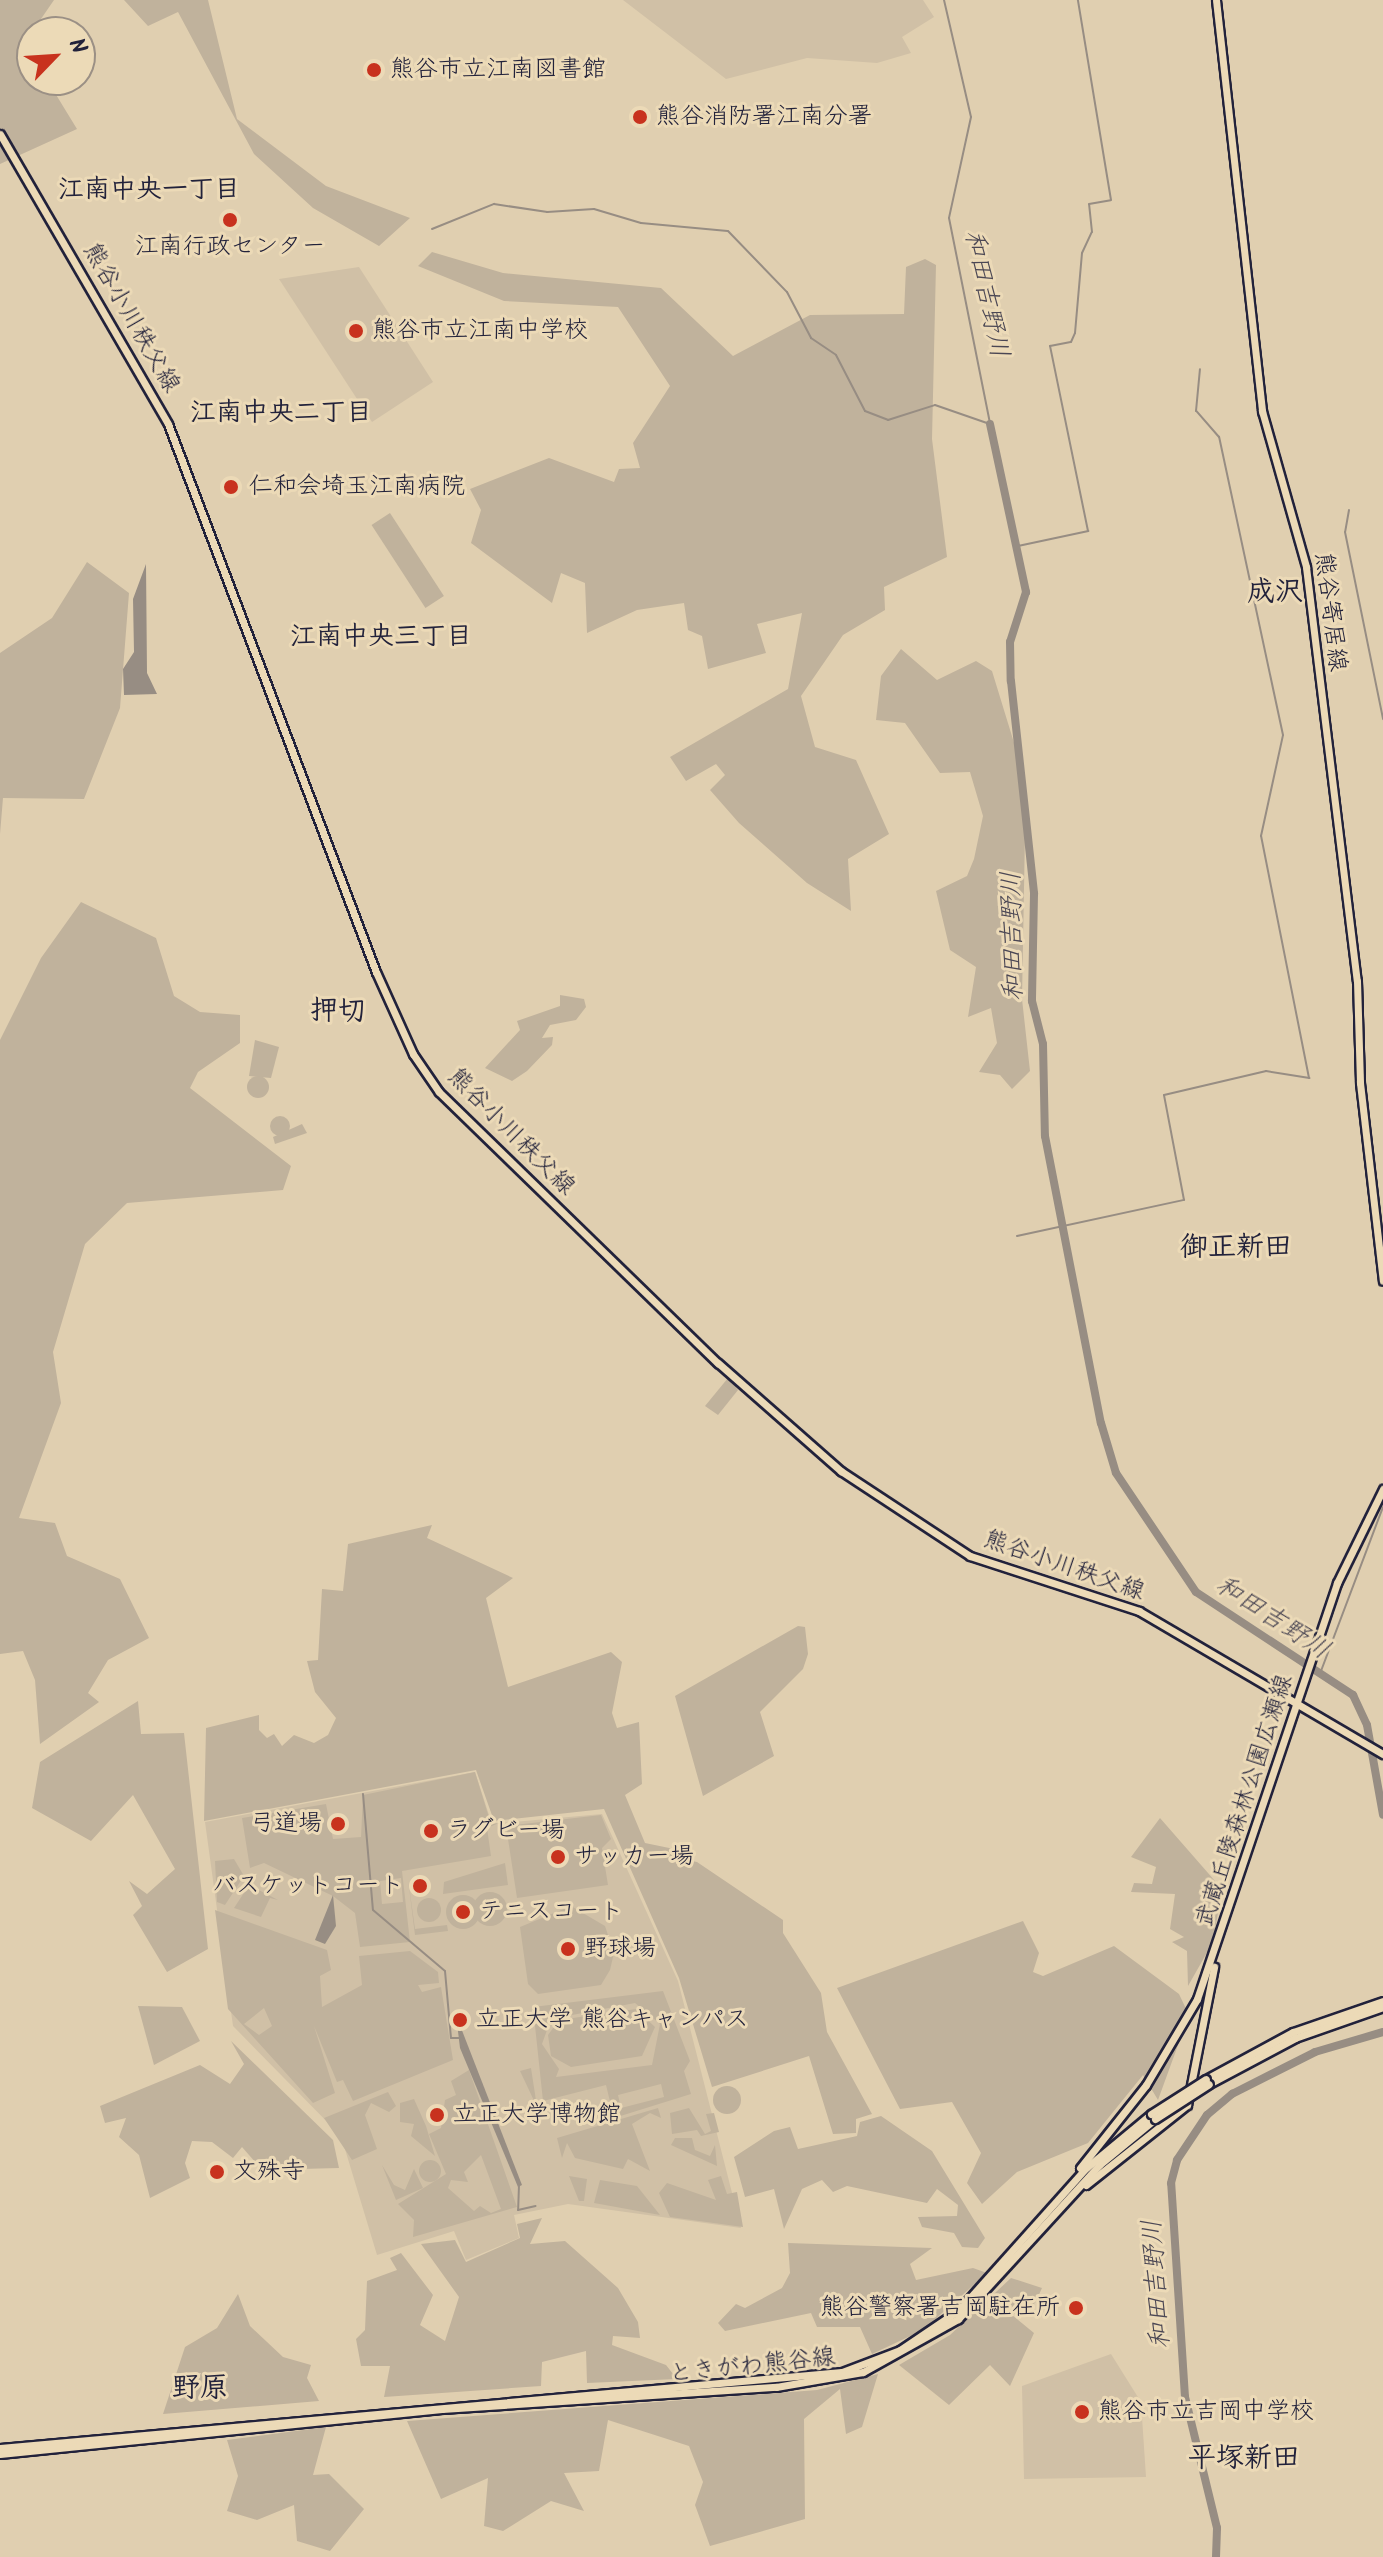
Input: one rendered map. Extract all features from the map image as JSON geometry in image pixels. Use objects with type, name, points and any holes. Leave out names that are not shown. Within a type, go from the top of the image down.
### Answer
[{"type":"main road","name":"熊谷寄居線","points":[[1216,0],[1262,411],[1306,567],[1357,981],[1360,1083],[1383,1281]]},
{"type":"main road","name":"熊谷小川秩父線","points":[[0,134],[162,411],[376,972],[413,1054],[439,1092],[718,1363],[841,1471],[970,1556],[1139,1611],[1381,1753]]},
{"type":"main road","name":"武蔵丘陵森林公園広瀬線","points":[[1055,2202],[1172,2045],[1218,1949],[1351,1545],[1383,1489]]},
{"type":"main road","name":"武蔵丘陵森林公園広瀬線","points":[[1052,2219],[1190,2101],[1218,1949]]},
{"type":"main road","name":"ときがわ熊谷線","points":[[0,2451],[442,2409],[827,2381],[904,2355],[977,2298],[1041,2226],[1055,2202],[1153,2117],[1208,2082],[1313,2030],[1383,2004]]},
{"type":"main road","name":"ときがわ熊谷線","points":[[1041,2226],[1052,2219],[1099,2165],[1153,2117]]},
{"type":"shaded area","points":[[0,0],[54,0],[43,16],[16,16],[16,96],[57,96],[77,129],[0,164]]},
{"type":"shaded area","points":[[124,0],[208,0],[237,119],[326,186],[410,218],[379,246],[313,208],[254,154],[178,12],[148,26]]},
{"type":"shaded area","points":[[623,0],[923,0],[934,17],[902,37],[911,53],[877,63],[807,58],[726,79]]},
{"type":"shaded area","points":[[432,252],[503,273],[661,288],[733,356],[810,315],[904,314],[906,267],[925,259],[936,265],[932,439],[947,557],[884,587],[885,610],[843,635],[801,696],[815,747],[856,760],[889,834],[848,859],[851,911],[807,883],[739,823],[710,790],[725,775],[716,764],[686,781],[670,757],[788,689],[802,613],[757,624],[766,653],[708,669],[702,636],[688,630],[684,603],[637,610],[587,633],[585,583],[561,573],[552,603],[471,543],[481,510],[470,489],[549,458],[614,482],[619,469],[640,468],[633,443],[670,386],[618,307],[504,301],[418,266]]},
{"type":"shaded area","name":"熊谷市立江南中学校","points":[[359,267],[433,382],[372,422],[279,279]]},
{"type":"shaded area","points":[[390,513],[444,596],[425,608],[372,525]]},
{"type":"shaded area","points":[[87,562],[129,593],[120,708],[84,799],[3,798],[0,834],[0,653],[52,618]]},
{"type":"shaded area","points":[[146,564],[147,673],[157,694],[124,695],[123,669],[134,652],[133,599]]},
{"type":"shaded area","points":[[901,649],[937,680],[976,661],[992,671],[1015,746],[1025,833],[1022,999],[1030,1071],[1012,1089],[1000,1075],[979,1072],[997,1043],[991,1008],[968,1017],[976,967],[950,950],[936,891],[967,876],[974,859],[983,816],[970,772],[940,773],[905,723],[876,720],[881,676]]},
{"type":"shaded area","points":[[81,902],[156,938],[174,996],[200,1012],[240,1015],[240,1043],[198,1072],[190,1088],[291,1166],[283,1190],[127,1203],[85,1244],[53,1352],[61,1403],[19,1518],[55,1523],[67,1556],[120,1579],[149,1638],[108,1660],[88,1693],[99,1702],[40,1744],[35,1680],[23,1651],[0,1654],[0,1040],[41,958]]},
{"type":"shaded area","points":[[560,995],[584,999],[586,1007],[576,1020],[550,1025],[542,1038],[553,1037],[552,1045],[527,1071],[512,1081],[485,1068],[520,1030],[517,1021],[560,1006]]},
{"type":"shaded area","points":[[255,1040],[279,1047],[271,1078],[249,1076]]},
{"type":"shaded area","points":[[258,1076],[269,1087],[258,1098],[247,1087]]},
{"type":"shaded area","points":[[280,1116],[287,1119],[290,1126],[287,1133],[280,1136],[273,1133],[270,1126],[273,1119]]},
{"type":"shaded area","points":[[302,1124],[307,1133],[275,1144],[273,1137]]},
{"type":"shaded area","points":[[728,1378],[738,1390],[718,1415],[705,1406]]},
{"type":"shaded area","points":[[432,1525],[427,1538],[513,1578],[486,1598],[508,1687],[611,1652],[622,1662],[612,1713],[617,1728],[639,1722],[642,1784],[625,1795],[645,1843],[679,1850],[682,1859],[697,1862],[783,1920],[783,1933],[821,1993],[827,2032],[872,2114],[856,2119],[856,2133],[833,2134],[809,2056],[712,2087],[679,1978],[604,1809],[494,1821],[476,1770],[204,1821],[206,1728],[259,1715],[259,1730],[267,1738],[274,1734],[282,1746],[294,1735],[314,1743],[328,1735],[336,1718],[315,1692],[307,1661],[318,1660],[322,1589],[343,1591],[348,1544]]},
{"type":"shaded area","points":[[798,1626],[805,1627],[808,1654],[803,1669],[760,1712],[774,1756],[703,1796],[675,1696]]},
{"type":"shaded area","points":[[138,1701],[141,1734],[184,1733],[208,1949],[167,1972],[133,1915],[142,1906],[129,1881],[147,1894],[175,1869],[133,1795],[91,1841],[32,1808],[40,1762]]},
{"type":"shaded area","name":"立正大学 熊谷キャンパス","points":[[475,1772],[492,1824],[602,1814],[678,1981],[741,2228],[568,2204],[514,2215],[519,2238],[466,2260],[454,2231],[377,2255],[341,2136],[233,2026],[205,1822]]},
{"type":"shaded area","points":[[475,1772],[491,1824],[499,1823],[487,1828],[491,1856],[402,1871],[410,1942],[360,1947],[355,1913],[333,1896],[264,1863],[250,1868],[242,1818],[326,1804],[333,1839],[361,1837],[363,1795]],"holes":[[[401,1878],[403,1902],[382,1904],[380,1881]]]},
{"type":"shaded area","name":"サッカー場","points":[[601,1815],[611,1839],[602,1848],[608,1885],[517,1898],[506,1826]]},
{"type":"shaded area","points":[[1160,1818],[1222,1889],[1213,1942],[1188,1986],[1187,1951],[1172,1942],[1184,1937],[1170,1929],[1175,1894],[1131,1892],[1134,1883],[1152,1884],[1156,1867],[1131,1857]]},
{"type":"shaded area","points":[[234,1859],[244,1876],[225,1905],[217,1902],[215,1861]]},
{"type":"shaded area","points":[[505,1863],[508,1885],[443,1894],[444,1882]]},
{"type":"shaded area","points":[[408,1879],[415,1929],[447,1925],[448,1931],[415,1935]]},
{"type":"shaded area","points":[[249,1885],[278,1900],[270,1898],[261,1917],[234,1908]]},
{"type":"shaded area","name":"テニスコート","points":[[490,1892],[502,1897],[507,1909],[502,1921],[490,1926],[478,1921],[473,1909],[478,1897]]},
{"type":"shaded area","points":[[333,1895],[336,1926],[325,1944],[315,1940]]},
{"type":"shaded area","name":"テニスコート","points":[[463,1895],[475,1900],[480,1912],[475,1924],[463,1929],[451,1924],[446,1912],[451,1900]]},
{"type":"shaded area","points":[[429,1898],[438,1901],[441,1910],[438,1919],[429,1922],[420,1919],[417,1910],[420,1901]]},
{"type":"shaded area","name":"野球場","points":[[571,1906],[605,1926],[614,1953],[610,1970],[601,1985],[538,1994],[528,1984],[520,1927]]},
{"type":"shaded area","points":[[215,1910],[327,1950],[331,1970],[320,1976],[322,2007],[362,1985],[359,1956],[410,1951],[438,1972],[439,1983],[418,1985],[422,1992],[441,1987],[453,2060],[353,2101],[343,2080],[337,2082],[314,2026],[335,2093],[313,2103],[228,2009]],"holes":[[[264,2008],[272,2026],[259,2035],[244,2024]]]},
{"type":"shaded area","points":[[1023,1921],[1039,1953],[1033,1972],[1043,1976],[1114,1946],[1179,1994],[1189,2015],[1158,2100],[1143,2075],[1088,2143],[1017,2172],[982,2204],[967,2183],[981,2153],[952,2102],[900,2109],[837,1988]]},
{"type":"shaded area","points":[[663,1991],[690,2061],[684,2071],[691,2094],[614,2118],[606,2085],[543,2101],[533,2007]],"holes":[[[635,2003],[660,2024],[652,2065],[556,2077],[559,2069],[542,2044],[551,2019]],[[661,2084],[664,2097],[621,2108],[618,2095]]]},
{"type":"shaded area","points":[[138,2006],[182,2007],[200,2041],[154,2065]]},
{"type":"shaded area","points":[[636,2009],[655,2027],[642,2056],[571,2067],[551,2056],[548,2035],[559,2020]]},
{"type":"shaded area","points":[[456,2015],[522,2185],[518,2187],[460,2048]]},
{"type":"shaded area","points":[[231,2041],[333,2140],[339,2168],[262,2170],[242,2147],[233,2158],[212,2142],[192,2141],[185,2163],[190,2178],[150,2198],[139,2155],[119,2137],[126,2118],[105,2123],[100,2106],[200,2065],[230,2084],[244,2064]]},
{"type":"shaded area","points":[[531,2068],[537,2107],[520,2071]]},
{"type":"shaded area","points":[[469,2070],[517,2207],[413,2237],[414,2220],[398,2204],[446,2174],[429,2134],[441,2128],[445,2100],[456,2095],[451,2081]],"holes":[[[481,2155],[501,2209],[491,2213],[480,2206],[474,2211],[448,2188],[451,2180],[468,2182],[464,2172]]]},
{"type":"shaded area","points":[[727,2086],[737,2090],[741,2100],[737,2110],[727,2114],[717,2110],[713,2100],[717,2090]]},
{"type":"shaded area","points":[[388,2092],[396,2106],[389,2112],[371,2103],[365,2115],[377,2149],[352,2160],[324,2118]]},
{"type":"shaded area","points":[[414,2099],[435,2156],[411,2136],[414,2124],[400,2122],[400,2103]]},
{"type":"shaded area","points":[[658,2108],[661,2118],[650,2113],[632,2124],[650,2171],[628,2159],[623,2169],[575,2158],[567,2143],[562,2158],[557,2138]]},
{"type":"shaded area","points":[[689,2108],[705,2134],[711,2131],[706,2114],[714,2113],[719,2132],[701,2136],[697,2130],[672,2134],[670,2113]]},
{"type":"shaded area","points":[[881,2116],[932,2151],[985,2238],[978,2248],[962,2247],[954,2233],[922,2227],[918,2217],[957,2216],[958,2205],[937,2189],[927,2203],[847,2186],[833,2192],[822,2180],[802,2189],[784,2229],[774,2189],[745,2197],[734,2157],[774,2131],[790,2127],[798,2149],[857,2136],[860,2122]]},
{"type":"shaded area","points":[[675,2138],[692,2138],[695,2150],[710,2156],[715,2145],[717,2166],[671,2145]]},
{"type":"shaded area","points":[[430,2160],[438,2163],[441,2171],[438,2179],[430,2182],[422,2179],[419,2171],[422,2163]]},
{"type":"shaded area","points":[[382,2165],[394,2185],[405,2190],[414,2169],[423,2188],[396,2200]]},
{"type":"shaded area","points":[[569,2176],[587,2179],[584,2201],[579,2201]]},
{"type":"shaded area","points":[[721,2176],[727,2194],[737,2192],[743,2227],[670,2217],[659,2193],[667,2183],[716,2200],[708,2180]]},
{"type":"shaded area","points":[[600,2180],[637,2186],[660,2215],[594,2203]]},
{"type":"shaded area","points":[[542,2218],[530,2244],[565,2241],[618,2288],[638,2322],[640,2338],[613,2336],[612,2345],[666,2365],[677,2379],[587,2383],[586,2351],[542,2362],[541,2386],[384,2397],[390,2366],[361,2366],[356,2339],[365,2330],[367,2281],[397,2270],[390,2258],[401,2253],[433,2295],[420,2325],[445,2341],[459,2297],[421,2244],[455,2240],[466,2262],[520,2238],[517,2224]]},
{"type":"shaded area","points":[[788,2243],[932,2248],[910,2264],[916,2280],[973,2268],[987,2273],[923,2330],[872,2354],[860,2327],[817,2327],[811,2313],[725,2331],[718,2323],[736,2304],[745,2308],[782,2288],[790,2273]]},
{"type":"shaded area","points":[[1011,2278],[1042,2288],[1035,2303],[1012,2315],[1034,2333],[1010,2386],[990,2365],[949,2405],[899,2365],[950,2335]]},
{"type":"shaded area","points":[[238,2294],[250,2326],[283,2357],[311,2365],[307,2378],[319,2401],[163,2414],[185,2347],[217,2328]]},
{"type":"shaded area","name":"熊谷市立吉岡中学校","points":[[1111,2354],[1141,2402],[1146,2477],[1024,2479],[1022,2386]]},
{"type":"shaded area","points":[[878,2374],[862,2427],[846,2434],[840,2389],[804,2419],[805,2519],[710,2546],[695,2505],[703,2482],[689,2446],[608,2420],[599,2471],[564,2473],[584,2511],[551,2501],[503,2531],[484,2526],[488,2478],[441,2499],[407,2421],[817,2390]]},
{"type":"shaded area","points":[[326,2427],[313,2475],[329,2474],[364,2509],[330,2551],[297,2541],[294,2505],[257,2520],[227,2511],[238,2476],[227,2440]]},
{"type":"waterway","name":"和田吉野川","points":[[944,0],[971,117],[949,218],[990,423]]},
{"type":"waterway","points":[[1018,546],[1088,531],[1050,346],[1071,342],[1075,333],[1082,253],[1092,232],[1089,204],[1111,200],[1078,0]]},
{"type":"waterway","points":[[432,229],[494,204],[547,212],[594,209],[641,223],[728,231],[787,292],[811,338],[836,355],[865,411],[888,420],[935,405],[990,424]]},
{"type":"waterway","points":[[1017,1236],[1184,1200],[1164,1095],[1266,1071],[1309,1078],[1261,836],[1283,735],[1219,437],[1196,411],[1200,369]]},
{"type":"waterway","name":"和田吉野川","points":[[990,424],[1026,592],[1010,642],[1011,681],[1034,894],[1032,1001],[1043,1044],[1045,1136],[1101,1423],[1116,1473],[1196,1592],[1353,1695],[1367,1725],[1383,1815]]},
{"type":"waterway","points":[[1349,510],[1345,532],[1383,719]]},
{"type":"waterway","points":[[1321,1671],[1383,1507]]},
{"type":"waterway","points":[[363,1794],[373,1910],[445,1971],[451,2038],[460,2038]]},
{"type":"waterway","name":"和田吉野川","points":[[1216,2557],[1217,2528],[1185,2397],[1171,2183],[1177,2160],[1207,2115],[1232,2094],[1315,2052],[1383,2032]]},
{"type":"waterway","points":[[519,2185],[518,2210],[536,2206]]},
{"type":"place","name":"熊谷市立江南図書館","points":[[374,70]]},
{"type":"place","name":"熊谷消防署江南分署","points":[[640,117]]},
{"type":"place","name":"江南行政センター","points":[[230,220]]},
{"type":"place","name":"熊谷市立江南中学校","points":[[356,331]]},
{"type":"place","name":"仁和会埼玉江南病院","points":[[231,487]]},
{"type":"place","name":"弓道場","points":[[338,1824]]},
{"type":"place","name":"ラグビー場","points":[[431,1831]]},
{"type":"place","name":"サッカー場","points":[[558,1857]]},
{"type":"place","name":"バスケットコート","points":[[420,1886]]},
{"type":"place","name":"テニスコート","points":[[463,1912]]},
{"type":"place","name":"野球場","points":[[568,1949]]},
{"type":"place","name":"立正大学 熊谷キャンパス","points":[[460,2020]]},
{"type":"place","name":"立正大学博物館","points":[[437,2115]]},
{"type":"place","name":"文殊寺","points":[[217,2172]]},
{"type":"place","name":"熊谷警察署吉岡駐在所","points":[[1076,2308]]},
{"type":"place","name":"熊谷市立吉岡中学校","points":[[1082,2412]]},
{"type":"district","name":"江南中央一丁目","points":[[149,191]]},
{"type":"district","name":"江南中央二丁目","points":[[281,414]]},
{"type":"district","name":"成沢","points":[[1275,593]]},
{"type":"district","name":"江南中央三丁目","points":[[381,638]]},
{"type":"district","name":"押切","points":[[338,1012]]},
{"type":"district","name":"御正新田","points":[[1236,1248]]},
{"type":"district","name":"野原","points":[[200,2389]]},
{"type":"district","name":"平塚新田","points":[[1244,2459]]}]
